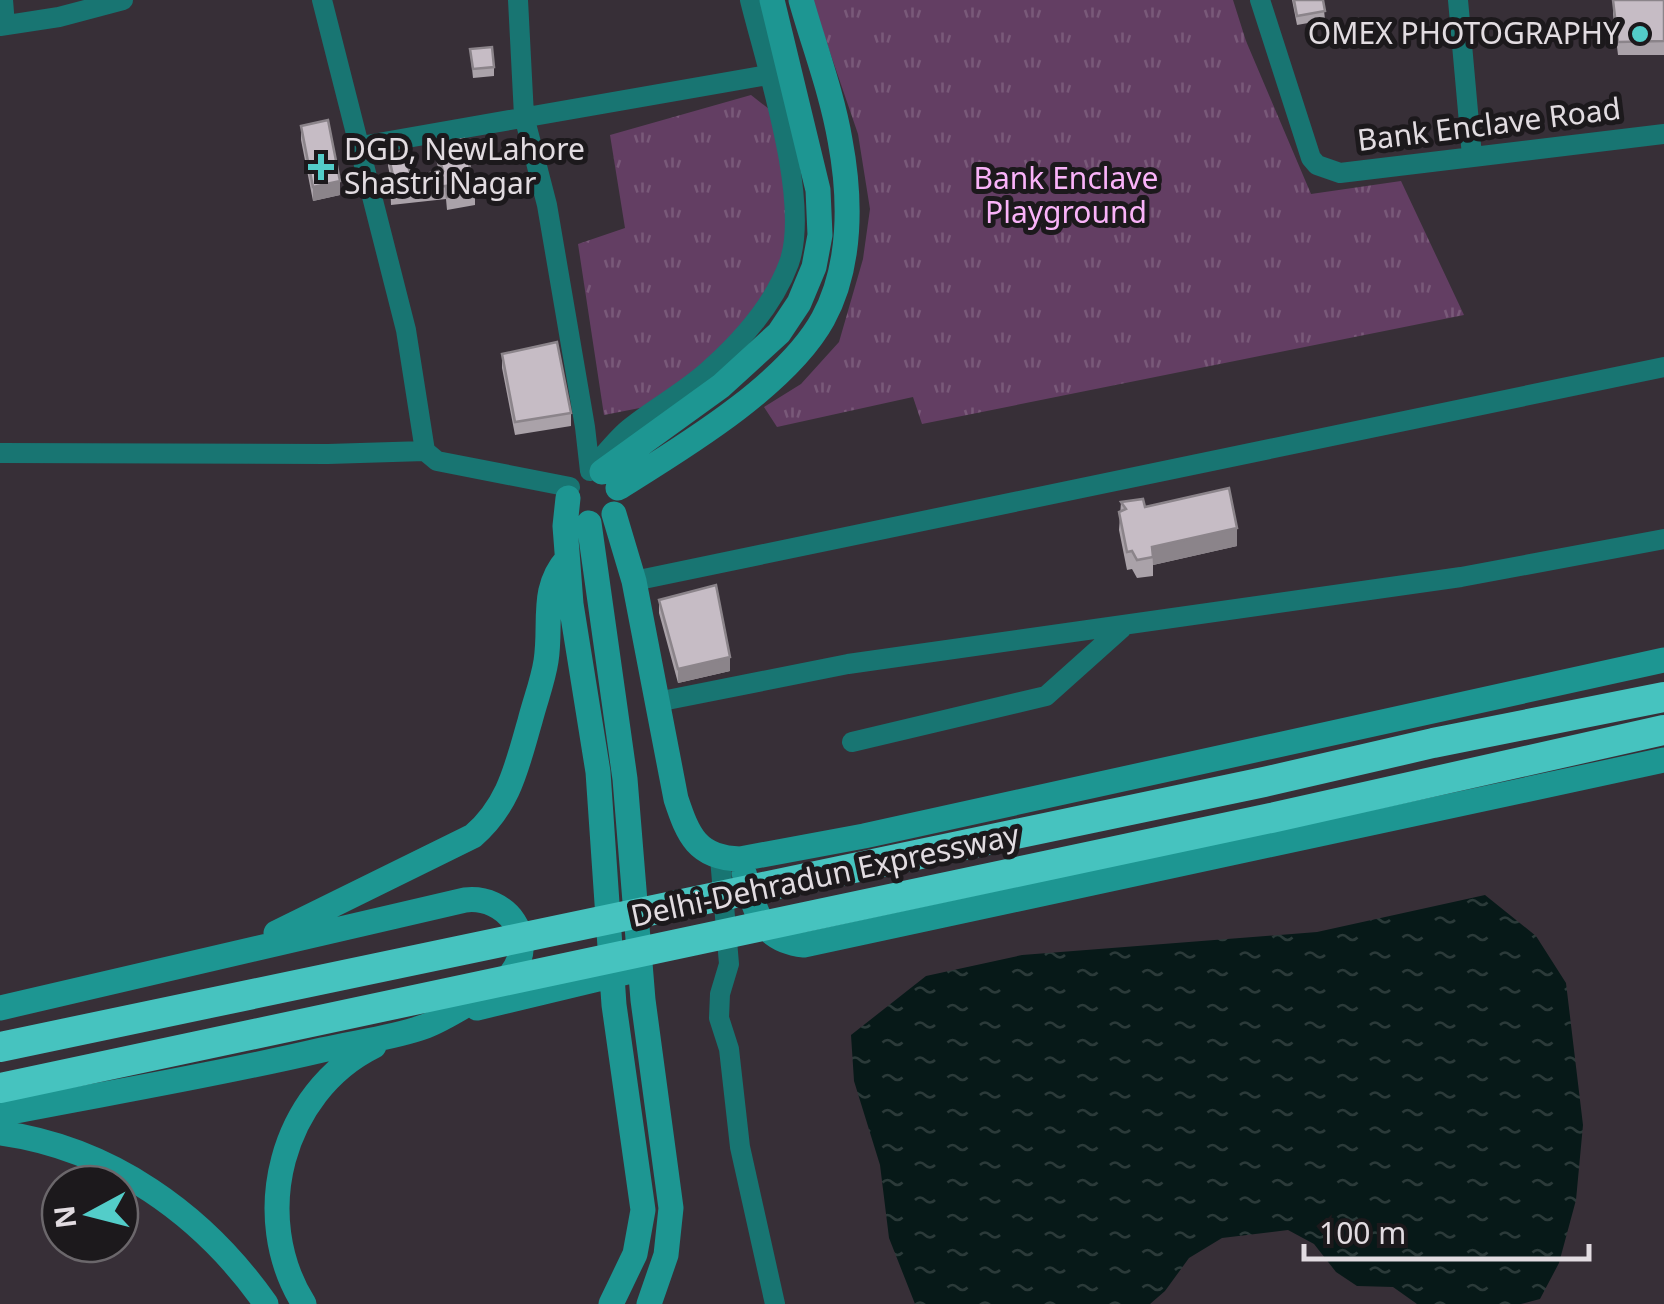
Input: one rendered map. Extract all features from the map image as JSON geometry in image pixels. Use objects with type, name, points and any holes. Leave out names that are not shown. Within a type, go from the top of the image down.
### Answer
[{"type":"highway","name":"Delhi-Dehradun Expressway","points":[[0,1047],[1664,697]]},
{"type":"highway","name":"Delhi-Dehradun Expressway","points":[[0,1088],[744,928],[1458,792],[1541,772],[1664,730]]},
{"type":"main road","points":[[593,493],[724,417],[782,369],[806,346],[835,291],[844,258],[847,220],[841,140],[801,0]]},
{"type":"main road","points":[[610,1304],[635,1254],[643,1210],[614,1006],[598,772],[564,526],[593,493],[722,386],[779,332],[800,303],[814,268],[820,234],[818,190],[763,7]]},
{"type":"main road","points":[[593,493],[634,582],[676,799],[685,826],[706,853],[730,858],[864,836],[1664,660]]},
{"type":"main road","points":[[593,493],[625,779],[643,1000],[671,1208],[666,1256],[649,1304]]},
{"type":"main road","points":[[226,957],[458,844],[492,818],[516,774],[546,662],[549,591],[567,559]]},
{"type":"main road","points":[[1443,741],[1518,692]]},
{"type":"main road","points":[[1436,709],[1520,725]]},
{"type":"main road","points":[[730,858],[759,918],[771,933],[785,942],[804,945],[1541,772],[1664,760]]},
{"type":"main road","points":[[0,1008],[475,899],[502,908],[516,922],[521,942],[518,961],[508,978],[428,1025],[292,1057],[0,1114]]},
{"type":"main road","points":[[304,1304],[291,1278],[279,1236],[280,1170],[305,1110],[349,1061],[386,1039],[491,1002],[652,966],[744,928]]},
{"type":"main road","points":[[11,1134],[96,1160],[166,1199],[222,1248],[266,1304]]},
{"type":"street","points":[[3,0],[2,26],[59,18],[98,3],[123,0]]},
{"type":"street","points":[[322,0],[406,330],[425,451],[437,461],[593,493]]},
{"type":"street","points":[[518,0],[524,116],[546,206],[593,493]]},
{"type":"street","name":"Bank Enclave Road","points":[[1260,0],[1311,158],[1317,165],[1340,173],[1664,134]]},
{"type":"street","points":[[1458,0],[1472,156]]},
{"type":"street","points":[[593,493],[625,432],[709,371],[758,318],[784,274],[795,234],[794,206],[787,154],[768,76],[763,7]]},
{"type":"street","points":[[361,146],[768,76]]},
{"type":"street","points":[[634,582],[1664,367]]},
{"type":"street","points":[[0,453],[425,451]]},
{"type":"street","points":[[656,702],[848,664],[1461,577],[1664,540]]},
{"type":"street","points":[[852,742],[1046,696],[1123,627]]},
{"type":"street","points":[[730,858],[728,964],[719,1018],[729,1049],[740,1147],[775,1304]]},
{"type":"green space","name":"Bank Enclave Playground","points":[[812,0],[1233,0],[1246,41],[1311,194],[1401,181],[1464,315],[922,424],[913,397],[777,427],[764,407],[801,384],[839,342],[863,259],[870,209],[858,134]]},
{"type":"green space","points":[[751,95],[774,113],[795,235],[771,301],[715,362],[650,406],[604,415],[578,244],[625,228],[610,135]]},
{"type":"water","points":[[1485,895],[1536,936],[1566,983],[1583,1125],[1576,1200],[1559,1263],[1540,1299],[1521,1304],[1417,1304],[1393,1287],[1357,1286],[1336,1272],[1314,1244],[1288,1230],[1222,1238],[1189,1258],[1165,1291],[1150,1304],[915,1304],[889,1238],[880,1165],[854,1081],[851,1035],[926,976],[1022,955],[1317,932]]},
{"type":"building","points":[[1294,0],[1323,0],[1325,11],[1297,16]]},
{"type":"building","name":"OMEX PHOTOGRAPHY","points":[[1613,0],[1664,0],[1664,41],[1618,42]]},
{"type":"building","points":[[492,47],[494,67],[473,69],[470,49]]},
{"type":"building","name":"DGD, NewLahore Shastri Nagar","points":[[328,120],[340,181],[313,187],[301,126]]},
{"type":"building","points":[[464,139],[475,192],[447,197],[446,186],[391,192],[390,180],[394,180],[388,153],[404,151],[411,176],[443,171],[435,144]]},
{"type":"building","points":[[557,342],[571,413],[515,422],[502,354]]},
{"type":"building","points":[[1229,488],[1237,528],[1152,547],[1153,557],[1137,560],[1132,551],[1127,552],[1119,512],[1126,509],[1121,502],[1143,499],[1145,507]]},
{"type":"building","points":[[716,585],[730,657],[678,669],[659,600]]},
{"type":"place","name":"OMEX PHOTOGRAPHY","points":[[1640,34]]},
{"type":"place","name":"DGD, NewLahore Shastri Nagar","points":[[321,167]]}]
